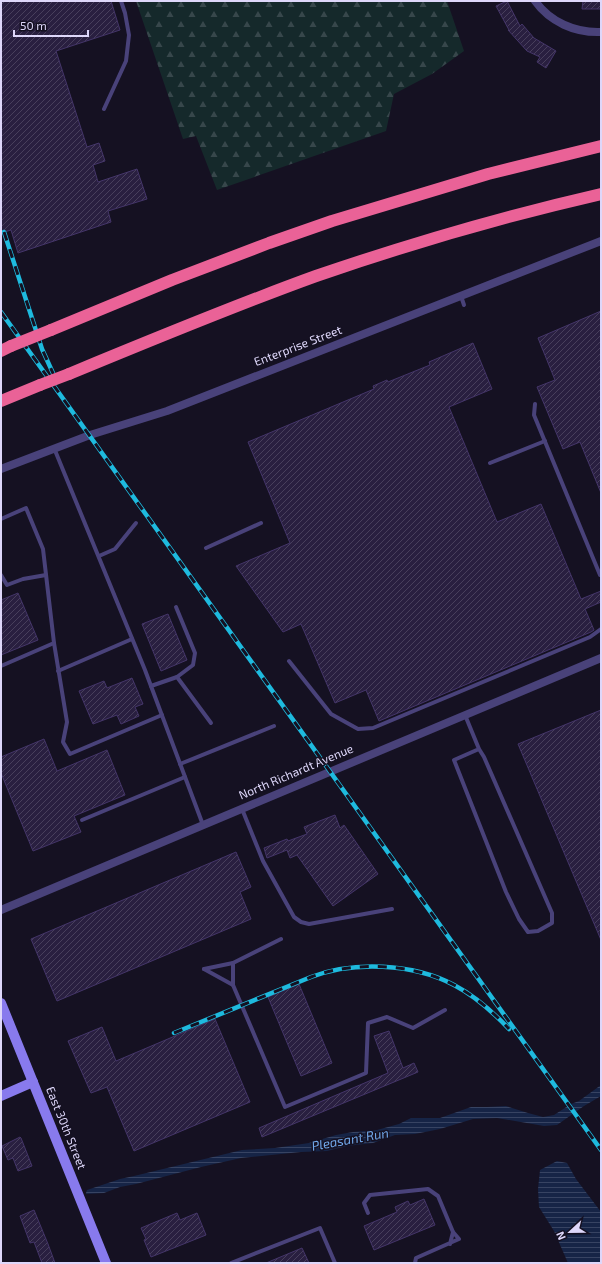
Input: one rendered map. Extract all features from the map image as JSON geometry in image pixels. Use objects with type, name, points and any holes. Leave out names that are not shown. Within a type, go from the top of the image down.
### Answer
[{"type":"highway","points":[[6,349],[172,280],[318,226],[371,208],[488,174],[601,146]]},
{"type":"highway","points":[[1,401],[197,321],[276,291],[365,260],[462,230],[601,194]]},
{"type":"main road","name":"East 30th Street","points":[[1,1003],[106,1263]]},
{"type":"main road","points":[[1,1096],[33,1082]]},
{"type":"street","points":[[535,1],[549,16],[562,24],[584,31],[601,32]]},
{"type":"street","name":"Enterprise Street","points":[[1,469],[54,448],[167,411],[601,241]]},
{"type":"street","name":"North Richardt Avenue","points":[[1,910],[601,658]]},
{"type":"lane","points":[[104,109],[126,62],[129,35],[125,12],[121,1]]},
{"type":"lane","points":[[460,295],[464,305]]},
{"type":"lane","points":[[535,404],[534,415],[600,574]]},
{"type":"lane","points":[[490,463],[545,441]]},
{"type":"lane","points":[[54,448],[151,686],[203,825]]},
{"type":"lane","points":[[1,519],[26,508],[43,549],[54,643],[67,722],[63,742],[70,754],[162,715]]},
{"type":"lane","points":[[98,556],[114,549],[136,523]]},
{"type":"lane","points":[[206,548],[261,524]]},
{"type":"lane","points":[[1,576],[8,585],[23,578],[46,575]]},
{"type":"lane","points":[[151,686],[177,677],[193,665],[195,653],[176,607]]},
{"type":"lane","points":[[288,661],[331,714],[358,729],[373,728],[590,637],[601,629]]},
{"type":"lane","points":[[58,671],[132,639]]},
{"type":"lane","points":[[1,666],[54,643]]},
{"type":"lane","points":[[177,677],[211,723]]},
{"type":"lane","points":[[465,715],[478,748],[484,757],[552,913],[552,923],[538,931],[528,932],[519,919],[506,892],[454,760],[478,748]]},
{"type":"lane","points":[[180,764],[274,726]]},
{"type":"lane","points":[[82,820],[185,777]]},
{"type":"lane","points":[[242,809],[263,861],[294,917],[301,922],[309,924],[392,909]]},
{"type":"lane","points":[[233,986],[204,969],[233,963],[281,939]]},
{"type":"lane","points":[[233,963],[233,986],[285,1108],[366,1073],[368,1023],[387,1017],[413,1028],[445,1010]]},
{"type":"lane","points":[[368,1213],[364,1203],[370,1195],[428,1189],[438,1196],[453,1232],[459,1240],[416,1258],[415,1263]]},
{"type":"lane","points":[[231,1263],[320,1228],[335,1263]]},
{"type":"lane","points":[[450,1244],[453,1232]]},
{"type":"green space","points":[[136,1],[447,1],[464,51],[432,74],[394,94],[386,131],[217,190],[196,136],[183,139]]},
{"type":"water","name":"Pleasant Run","points":[[601,1085],[601,1096],[557,1125],[544,1126],[497,1118],[473,1119],[440,1129],[415,1134],[395,1135],[373,1143],[347,1146],[327,1151],[241,1158],[120,1187],[104,1193],[86,1194],[87,1190],[120,1179],[242,1150],[275,1148],[309,1143],[336,1135],[377,1130],[399,1124],[411,1118],[440,1118],[471,1107],[506,1106],[543,1117],[554,1115],[571,1104],[579,1101]]},
{"type":"water","points":[[557,1161],[567,1163],[576,1179],[601,1212],[601,1263],[568,1263],[554,1231],[539,1207],[538,1189],[540,1170]]},
{"type":"building","points":[[1,1],[111,1],[120,30],[56,51],[87,147],[99,143],[105,161],[93,165],[98,182],[137,169],[147,199],[108,211],[111,222],[18,253],[11,230],[1,233]]},
{"type":"building","points":[[507,1],[520,26],[522,24],[534,38],[556,51],[546,68],[537,62],[540,57],[527,51],[508,30],[496,6]]},
{"type":"building","points":[[583,1],[601,1],[601,9],[582,9]]},
{"type":"building","points":[[601,311],[601,493],[580,442],[563,449],[537,387],[555,380],[538,338]]},
{"type":"building","points":[[473,343],[492,389],[449,407],[497,522],[541,504],[581,599],[601,591],[601,602],[585,609],[594,630],[591,632],[379,721],[366,690],[335,703],[301,624],[283,632],[236,566],[290,543],[248,442],[374,389],[373,386],[387,380],[388,382],[430,365],[429,362]]},
{"type":"building","points":[[18,593],[38,640],[1,655],[1,600]]},
{"type":"building","points":[[168,614],[187,660],[161,671],[142,624]]},
{"type":"building","points":[[132,678],[143,704],[135,707],[139,716],[121,724],[117,715],[93,724],[79,691],[104,681],[107,688]]},
{"type":"building","points":[[601,710],[601,940],[518,744]]},
{"type":"building","points":[[44,739],[57,771],[107,750],[125,795],[74,816],[81,832],[33,851],[1,773],[1,757]]},
{"type":"building","points":[[335,815],[340,828],[344,825],[378,874],[333,906],[297,855],[290,858],[287,850],[267,858],[264,848],[287,839],[288,841],[307,834],[304,827]]},
{"type":"building","points":[[236,852],[251,887],[240,892],[251,919],[57,1001],[31,939]]},
{"type":"building","points":[[299,984],[332,1063],[301,1076],[268,997]]},
{"type":"building","points":[[215,1019],[250,1102],[134,1151],[107,1087],[91,1093],[68,1041],[102,1027],[116,1061]]},
{"type":"building","points":[[389,1031],[403,1068],[414,1063],[418,1072],[262,1137],[259,1128],[388,1073],[374,1036]]},
{"type":"building","points":[[20,1137],[32,1166],[18,1171],[13,1158],[8,1160],[2,1146]]},
{"type":"building","points":[[424,1199],[435,1225],[374,1250],[364,1226],[397,1212],[395,1207],[408,1201],[410,1205]]},
{"type":"building","points":[[34,1210],[55,1263],[42,1263],[34,1242],[30,1243],[20,1216]]},
{"type":"building","points":[[177,1213],[180,1220],[197,1213],[206,1235],[151,1257],[141,1228]]},
{"type":"building","points":[[302,1248],[309,1263],[266,1263]]},
{"type":"railway","points":[[4,232],[42,349],[57,382]]},
{"type":"railway","points":[[1,312],[601,1150]]},
{"type":"railway","points":[[174,1033],[311,977],[345,968],[364,967],[402,969],[420,972],[438,978],[462,989],[476,999],[509,1029]]}]
